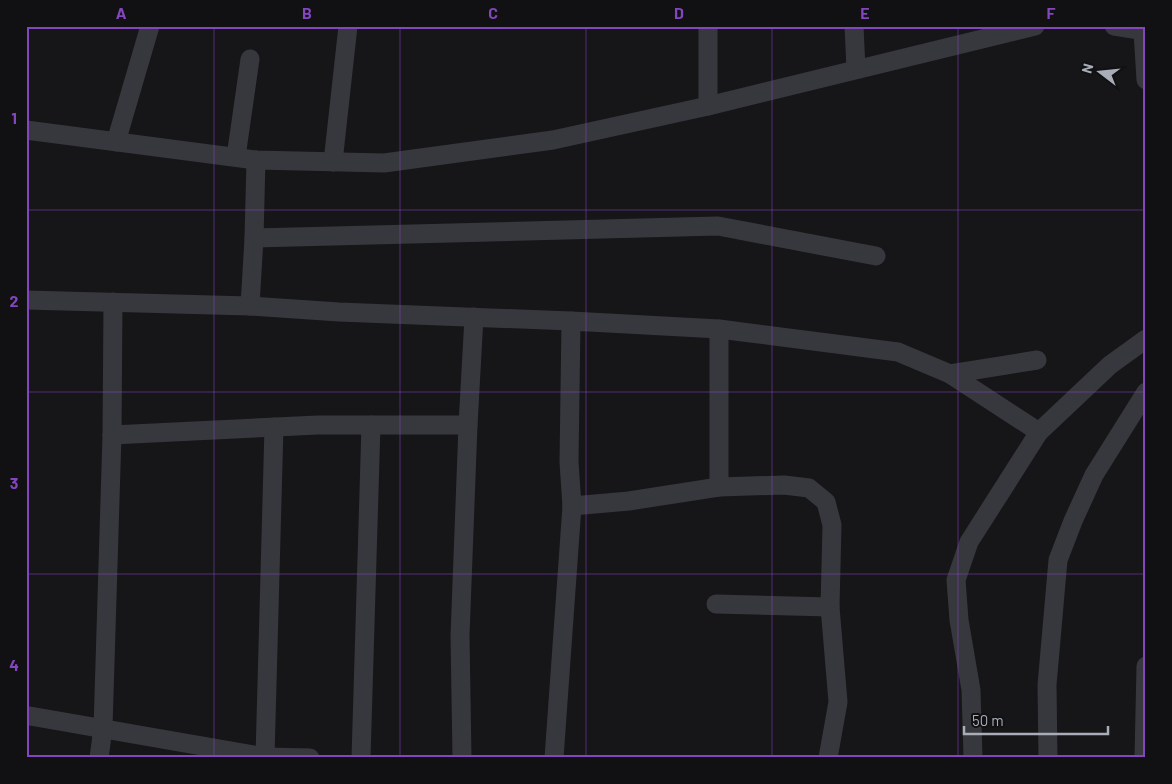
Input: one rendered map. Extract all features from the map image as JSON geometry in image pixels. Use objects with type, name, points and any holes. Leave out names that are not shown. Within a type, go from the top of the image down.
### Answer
[{"type":"street","points":[[116,142],[150,26]]},
{"type":"street","points":[[333,162],[348,26]]},
{"type":"street","points":[[708,26],[708,106]]},
{"type":"street","points":[[854,26],[856,69]]},
{"type":"street","points":[[1114,26],[1144,31],[1146,80]]},
{"type":"street","points":[[26,130],[256,160],[384,164],[553,140],[708,106],[1025,28]]},
{"type":"street","points":[[236,157],[250,59]]},
{"type":"street","points":[[250,306],[256,160]]},
{"type":"street","points":[[254,238],[718,226],[876,256]]},
{"type":"street","points":[[26,300],[250,306],[719,329],[898,352],[950,374],[1039,432]]},
{"type":"street","points":[[99,758],[103,728],[112,435],[113,302]]},
{"type":"street","points":[[462,758],[460,636],[474,317]]},
{"type":"street","points":[[554,758],[572,506],[569,462],[571,321]]},
{"type":"street","points":[[719,329],[719,487]]},
{"type":"street","points":[[972,758],[970,690],[959,620],[956,580],[969,542],[1039,432],[1110,365],[1146,339]]},
{"type":"street","points":[[950,374],[1037,360]]},
{"type":"street","points":[[1048,758],[1047,685],[1058,560],[1094,475],[1146,392]]},
{"type":"street","points":[[112,435],[371,425],[468,425]]},
{"type":"street","points":[[362,758],[371,425]]},
{"type":"street","points":[[265,757],[274,428]]},
{"type":"street","points":[[572,506],[629,501],[719,487],[784,485],[809,488],[826,502],[832,526],[830,607],[838,702],[828,758]]},
{"type":"street","points":[[716,604],[830,607]]},
{"type":"street","points":[[1144,758],[1146,666]]},
{"type":"street","points":[[26,716],[265,757],[310,758]]}]
